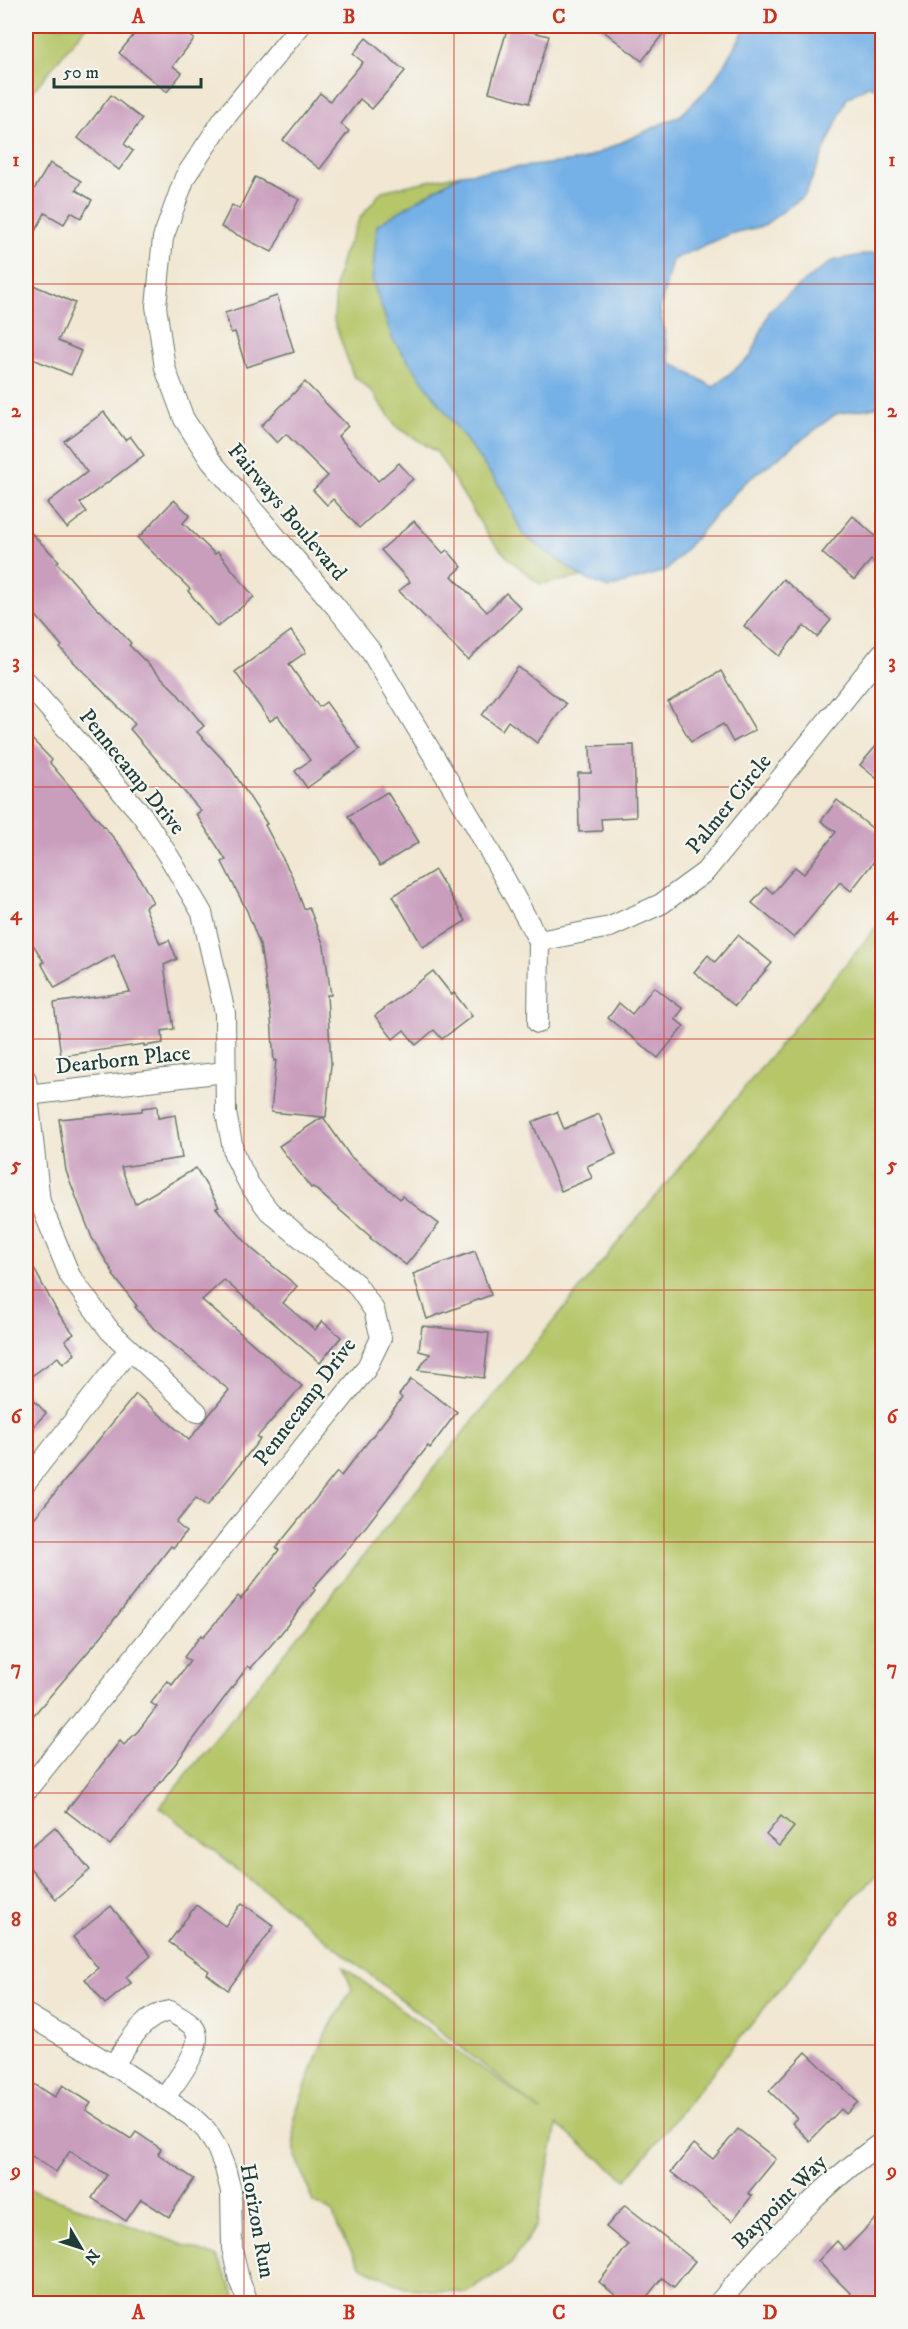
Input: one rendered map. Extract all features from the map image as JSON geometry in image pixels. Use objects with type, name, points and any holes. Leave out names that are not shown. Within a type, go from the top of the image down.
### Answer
[{"type":"street","name":"Fairways Boulevard","points":[[300,26],[223,120],[185,177],[163,238],[156,306],[165,368],[184,419],[210,461],[336,607],[370,650],[468,813],[539,941],[538,1023]]},
{"type":"street","name":"Palmer Circle","points":[[539,941],[610,927],[661,904],[705,872],[882,653]]},
{"type":"street","name":"Pennecamp Drive","points":[[26,682],[142,815],[202,913],[225,1014],[226,1113],[234,1154],[249,1184],[268,1212],[356,1284],[374,1310],[381,1338],[366,1369],[26,1791]]},
{"type":"street","name":"Dearborn Place","points":[[26,1087],[225,1072]]},
{"type":"street","points":[[26,1087],[40,1203],[70,1276],[110,1331],[197,1413]]},
{"type":"street","points":[[26,1482],[129,1350]]},
{"type":"street","points":[[113,2066],[149,2018],[159,2013],[170,2012],[194,2027],[197,2036],[196,2049],[164,2099]]},
{"type":"street","name":"Horizon Run","points":[[26,2014],[164,2099],[198,2123],[218,2148],[231,2191],[232,2248],[239,2280],[249,2304]]},
{"type":"street","name":"Baypoint Way","points":[[718,2304],[797,2218],[852,2164],[882,2142]]},
{"type":"green space","points":[[26,26],[86,26],[26,100]]},
{"type":"green space","points":[[461,174],[378,225],[523,535],[582,577],[540,584],[509,559],[489,537],[437,452],[397,427],[372,392],[353,375],[334,321],[336,281],[343,255],[360,218],[382,191]]},
{"type":"green space","points":[[882,920],[882,1871],[853,1898],[626,2180],[557,2125],[536,2226],[511,2264],[466,2293],[405,2288],[361,2266],[339,2231],[333,2213],[314,2202],[295,2156],[294,2117],[325,2035],[352,1989],[343,1967],[542,2112],[160,1807]]},
{"type":"green space","points":[[26,2188],[217,2257],[239,2303],[26,2303]]},
{"type":"water","points":[[747,26],[882,26],[882,90],[868,86],[847,98],[805,195],[763,226],[730,234],[672,260],[660,310],[670,362],[713,387],[751,356],[770,310],[793,290],[832,261],[882,251],[882,406],[836,414],[743,484],[667,570],[609,588],[582,577],[523,535],[503,491],[393,340],[372,280],[377,225],[461,174],[583,160],[681,115],[712,84]]},
{"type":"building","points":[[141,26],[177,26],[194,39],[173,66],[182,73],[167,92],[119,53]]},
{"type":"building","points":[[508,26],[549,36],[529,103],[489,92]]},
{"type":"building","points":[[597,26],[669,26],[642,61]]},
{"type":"building","points":[[366,38],[405,71],[372,109],[360,99],[341,124],[349,131],[320,169],[283,140],[320,93],[330,101],[363,62],[353,54]]},
{"type":"building","points":[[111,95],[142,119],[124,144],[133,151],[119,170],[78,138]]},
{"type":"building","points":[[50,163],[81,181],[76,190],[92,200],[81,218],[71,212],[64,224],[45,213],[26,248],[26,203]]},
{"type":"building","points":[[255,177],[299,199],[272,252],[221,227],[232,205],[239,209]]},
{"type":"building","points":[[26,282],[75,303],[58,341],[81,351],[71,375],[26,356]]},
{"type":"building","points":[[277,296],[294,352],[246,367],[235,332],[231,333],[225,313]]},
{"type":"building","points":[[305,382],[348,426],[338,436],[378,481],[399,463],[413,479],[359,528],[333,499],[327,505],[313,490],[328,476],[286,434],[277,443],[261,426]]},
{"type":"building","points":[[104,412],[125,440],[130,436],[144,455],[80,503],[87,512],[67,528],[47,503],[87,472],[64,441]]},
{"type":"building","points":[[174,500],[190,515],[183,523],[215,554],[218,552],[254,597],[217,627],[188,591],[190,589],[138,538]]},
{"type":"building","points":[[853,516],[882,542],[882,570],[871,560],[854,580],[822,553]]},
{"type":"building","points":[[414,521],[443,553],[447,550],[462,567],[452,576],[487,612],[506,593],[521,608],[468,660],[399,591],[410,582],[381,550]]},
{"type":"building","points":[[26,528],[59,561],[57,563],[99,611],[176,692],[204,726],[197,732],[230,767],[267,824],[265,825],[292,876],[304,909],[309,907],[324,946],[331,995],[327,995],[331,1064],[326,1117],[271,1112],[276,1060],[274,1061],[271,1018],[260,945],[247,911],[222,862],[226,860],[196,814],[201,811],[130,729],[135,724],[60,648],[62,646],[26,604]]},
{"type":"building","points":[[783,579],[831,620],[817,637],[804,626],[779,656],[744,626]]},
{"type":"building","points":[[291,631],[306,652],[289,664],[319,707],[326,702],[360,749],[307,788],[295,771],[310,760],[278,716],[270,721],[235,672]]},
{"type":"building","points":[[518,667],[566,704],[537,743],[508,721],[502,730],[482,715]]},
{"type":"building","points":[[721,671],[755,730],[733,742],[723,724],[691,742],[668,702]]},
{"type":"building","points":[[26,733],[52,760],[50,763],[123,849],[153,902],[145,907],[160,944],[169,940],[177,959],[164,965],[174,1029],[162,1031],[163,1043],[61,1056],[54,1003],[130,992],[114,955],[55,988],[41,963],[44,962],[26,933]]},
{"type":"building","points":[[882,739],[882,783],[860,765]]},
{"type":"building","points":[[634,745],[636,817],[601,819],[602,831],[579,832],[578,773],[591,773],[590,746]]},
{"type":"building","points":[[387,792],[419,842],[380,866],[348,816]]},
{"type":"building","points":[[837,800],[882,836],[882,851],[851,891],[840,882],[794,938],[752,903],[766,887],[773,893],[795,867],[804,874],[836,832],[821,821]]},
{"type":"building","points":[[435,870],[466,921],[423,947],[393,896]]},
{"type":"building","points":[[738,935],[772,963],[735,1006],[694,972],[708,955],[715,962]]},
{"type":"building","points":[[433,971],[472,1016],[442,1039],[434,1030],[416,1045],[404,1030],[393,1039],[375,1016]]},
{"type":"building","points":[[654,987],[683,1009],[675,1019],[684,1026],[658,1058],[608,1018],[619,1003],[632,1014]]},
{"type":"building","points":[[157,1106],[158,1118],[175,1115],[182,1158],[121,1167],[135,1204],[196,1168],[219,1207],[216,1208],[251,1248],[297,1286],[283,1303],[315,1330],[322,1321],[341,1337],[320,1363],[224,1280],[202,1300],[302,1386],[257,1437],[260,1439],[207,1506],[196,1498],[176,1523],[186,1532],[173,1548],[171,1546],[99,1639],[26,1724],[26,1528],[136,1394],[189,1440],[229,1390],[154,1329],[135,1307],[137,1306],[113,1275],[92,1238],[66,1171],[59,1119],[142,1111],[142,1108]]},
{"type":"building","points":[[557,1112],[564,1129],[599,1114],[616,1154],[587,1166],[592,1178],[561,1191],[532,1122]]},
{"type":"building","points":[[323,1117],[350,1156],[400,1199],[402,1196],[439,1224],[406,1265],[370,1238],[313,1187],[311,1188],[279,1146]]},
{"type":"building","points":[[475,1251],[491,1295],[427,1319],[413,1274]]},
{"type":"building","points":[[26,1254],[58,1313],[74,1334],[65,1340],[75,1354],[63,1364],[58,1357],[26,1380]]},
{"type":"building","points":[[422,1326],[489,1333],[484,1378],[418,1370],[430,1354],[419,1351]]},
{"type":"building","points":[[411,1379],[457,1412],[353,1543],[313,1588],[315,1590],[278,1637],[251,1668],[248,1666],[176,1763],[110,1845],[66,1811],[120,1741],[124,1745],[138,1731],[157,1707],[151,1703],[168,1681],[172,1685],[190,1661],[184,1657],[201,1635],[203,1637],[238,1596],[241,1599],[279,1550],[276,1548],[337,1472],[341,1476],[389,1415],[402,1398],[399,1395]]},
{"type":"building","points":[[26,1392],[46,1413],[26,1434]]},
{"type":"building","points":[[781,1816],[794,1827],[779,1846],[766,1835]]},
{"type":"building","points":[[55,1827],[90,1870],[56,1899],[26,1863],[26,1851]]},
{"type":"building","points":[[242,1903],[274,1926],[228,1990],[207,1974],[209,1971],[169,1942],[196,1905],[225,1926]]},
{"type":"building","points":[[111,1906],[151,1956],[126,1977],[131,1983],[105,2004],[85,1979],[98,1968],[73,1937]]},
{"type":"building","points":[[806,2052],[858,2102],[846,2114],[841,2109],[810,2141],[792,2123],[797,2118],[769,2091]]},
{"type":"building","points":[[26,2079],[55,2097],[63,2085],[91,2103],[86,2110],[131,2139],[136,2132],[161,2149],[158,2154],[194,2179],[169,2217],[141,2199],[126,2221],[92,2198],[107,2175],[70,2151],[56,2172],[26,2152]]},
{"type":"building","points":[[738,2129],[776,2159],[748,2193],[752,2196],[732,2221],[671,2172],[694,2144],[713,2159]]},
{"type":"building","points":[[625,2205],[695,2261],[674,2287],[662,2278],[641,2304],[626,2304],[599,2282],[628,2245],[606,2227]]},
{"type":"building","points":[[882,2212],[882,2288],[868,2304],[861,2304],[818,2261],[837,2241],[845,2250]]}]
